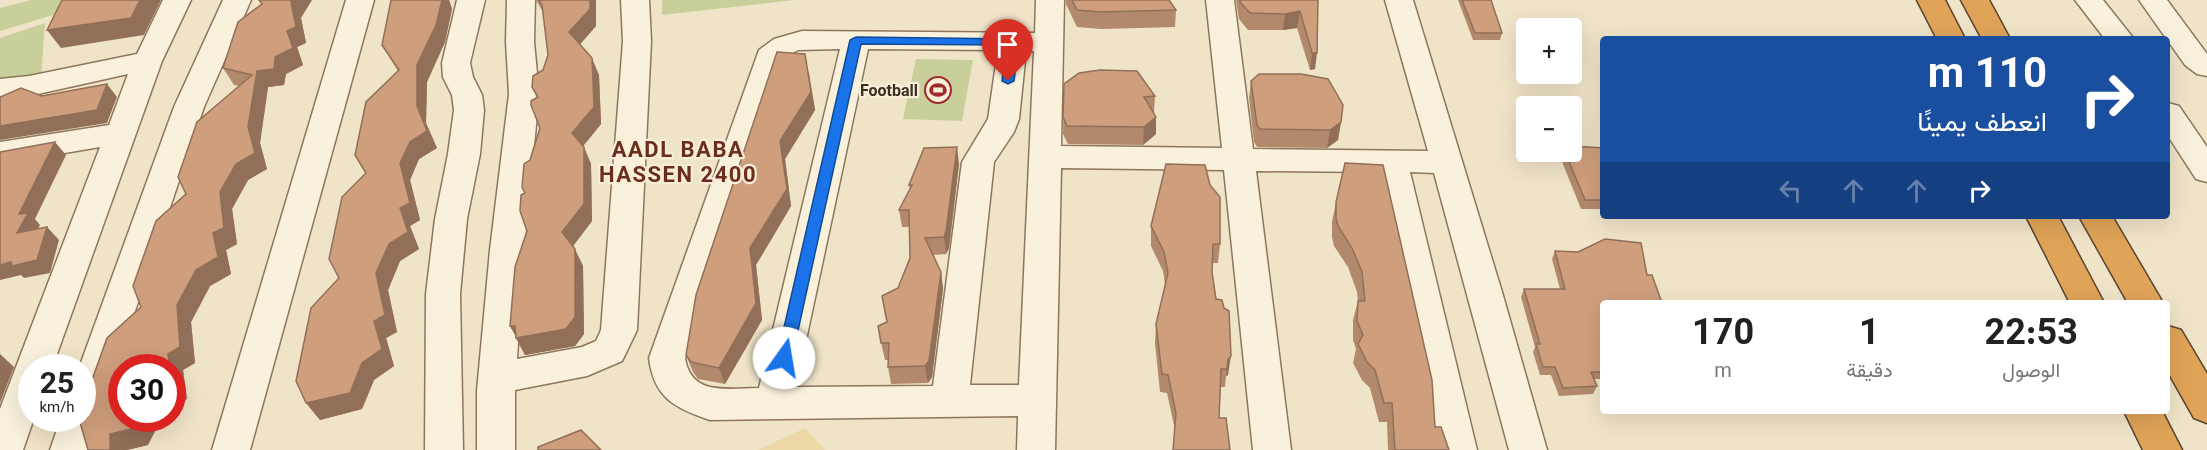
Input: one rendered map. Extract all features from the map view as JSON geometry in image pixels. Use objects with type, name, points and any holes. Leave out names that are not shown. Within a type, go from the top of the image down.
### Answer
[{"type":"highway","points":[[1931,0],[1949,36]]},
{"type":"highway","points":[[1975,0],[1994,36]]},
{"type":"highway","points":[[2044,219],[2085,300]]},
{"type":"highway","points":[[2097,219],[2144,300]]},
{"type":"highway","points":[[2170,343],[2202,398]]},
{"type":"highway","points":[[2145,414],[2163,450]]},
{"type":"street","points":[[38,354],[148,61],[177,0]]},
{"type":"street","points":[[96,371],[189,107],[237,0]]},
{"type":"street","points":[[231,450],[360,0]]},
{"type":"street","points":[[444,450],[443,294],[447,246],[469,110],[467,95],[458,76],[456,63],[471,0]]},
{"type":"street","points":[[496,450],[497,378],[507,250],[524,94],[520,42],[521,0]]},
{"type":"street","points":[[497,378],[587,361],[609,351],[619,330],[637,40],[635,0]]},
{"type":"street","points":[[1036,450],[1050,0]]},
{"type":"street","points":[[1220,0],[1272,450]]},
{"type":"street","points":[[1398,0],[1485,292],[1528,450]]},
{"type":"street","points":[[2089,0],[2118,36]]},
{"type":"street","points":[[2153,0],[2195,59],[2207,68]]},
{"type":"street","points":[[1037,400],[710,404],[686,395],[671,379],[667,358],[769,56],[780,46],[794,41],[856,40],[1049,42]]},
{"type":"street","points":[[774,403],[856,40]]},
{"type":"street","points":[[950,401],[978,162],[980,154],[997,133],[1003,119],[1013,42]]},
{"type":"street","points":[[0,89],[29,86],[148,61]]},
{"type":"street","points":[[2170,116],[2207,171]]},
{"type":"street","points":[[0,153],[121,133]]},
{"type":"street","points":[[1045,157],[1445,162]]},
{"type":"street","points":[[1392,163],[1458,450]]},
{"type":"street","points":[[4,450],[18,410]]},
{"type":"street","points":[[69,450],[75,432]]},
{"type":"green space","points":[[31,0],[77,0],[80,7],[0,31],[0,8]]},
{"type":"green space","points":[[662,0],[794,0],[662,15]]},
{"type":"green space","points":[[45,23],[41,78],[0,84],[0,38]]},
{"type":"green space","name":"Football","points":[[916,59],[973,60],[962,121],[903,119]]},
{"type":"sand","points":[[805,428],[825,450],[758,450]]},
{"type":"building","points":[[62,0],[140,0],[131,18],[47,30]]},
{"type":"building","points":[[259,0],[293,0],[291,2],[296,27],[287,31],[293,48],[275,57],[274,69],[257,71],[248,127],[255,153],[236,164],[220,192],[224,228],[213,233],[218,257],[196,270],[177,305],[180,347],[168,354],[108,354],[108,432],[118,432],[110,434],[110,450],[88,450],[83,432],[96,432],[96,369],[107,338],[141,307],[133,286],[156,221],[186,194],[178,177],[197,122],[252,75],[223,68],[238,22],[262,4]]},
{"type":"building","points":[[391,0],[442,0],[436,25],[417,65],[417,106],[427,131],[410,142],[400,163],[410,203],[400,208],[408,232],[389,244],[376,273],[385,315],[374,321],[382,349],[362,363],[350,393],[306,403],[296,381],[311,308],[339,278],[329,259],[342,197],[366,173],[355,155],[366,102],[399,70],[382,45]]},
{"type":"building","points":[[539,0],[590,0],[590,9],[569,32],[592,58],[594,107],[572,133],[584,147],[584,204],[562,232],[575,249],[575,317],[566,329],[516,338],[515,326],[510,326],[515,267],[527,231],[520,211],[521,195],[525,193],[522,187],[524,164],[530,160],[540,128],[531,105],[531,101],[538,97],[532,87],[533,76],[543,70],[548,55],[542,5]]},
{"type":"building","points":[[1072,0],[1169,0],[1176,10],[1101,12],[1077,10]]},
{"type":"building","points":[[1240,0],[1318,0],[1317,53],[1312,53],[1300,11],[1285,14],[1250,13]]},
{"type":"building","points":[[1462,0],[1491,0],[1502,33],[1475,33]]},
{"type":"building","points":[[777,52],[805,54],[811,92],[780,141],[787,189],[750,248],[756,303],[719,368],[691,362],[686,355],[696,295]]},
{"type":"building","points":[[1100,70],[1137,71],[1155,96],[1144,97],[1156,117],[1144,127],[1067,126],[1063,117],[1064,84],[1079,73]]},
{"type":"building","points":[[1259,74],[1301,74],[1328,79],[1343,105],[1341,122],[1330,130],[1260,129],[1257,125],[1251,81]]},
{"type":"building","points":[[107,84],[97,110],[0,126],[0,97],[21,88],[42,96]]},
{"type":"building","points":[[55,142],[19,214],[28,213],[17,233],[47,227],[37,260],[12,266],[11,262],[0,265],[0,152]]},
{"type":"building","points":[[957,147],[944,237],[925,238],[941,272],[929,361],[925,366],[888,367],[889,343],[881,343],[878,326],[887,322],[882,296],[898,288],[910,258],[909,210],[899,210],[912,185],[909,185],[924,148]]},
{"type":"building","points":[[1582,147],[1600,148],[1600,200],[1585,200],[1569,162],[1582,162]]},
{"type":"building","points":[[1345,163],[1383,165],[1432,380],[1435,427],[1441,427],[1449,450],[1395,450],[1392,403],[1384,403],[1375,370],[1367,362],[1358,344],[1363,335],[1357,321],[1358,301],[1365,301],[1362,272],[1336,218],[1336,202]]},
{"type":"building","points":[[1166,164],[1205,165],[1210,185],[1220,197],[1220,244],[1213,244],[1212,272],[1216,299],[1222,300],[1224,308],[1229,311],[1231,356],[1228,359],[1227,369],[1221,369],[1219,418],[1226,418],[1230,450],[1173,450],[1176,413],[1168,375],[1162,374],[1156,324],[1168,273],[1164,252],[1151,226]]},
{"type":"building","points":[[1605,239],[1641,243],[1647,275],[1652,275],[1661,300],[1600,300],[1600,372],[1591,372],[1597,386],[1563,388],[1555,367],[1543,367],[1536,344],[1540,344],[1524,289],[1565,289],[1555,251],[1578,252]]},
{"type":"building","points":[[581,430],[601,450],[538,450],[538,447]]},
{"type":"place","name":"Football","points":[[938,90]]},
{"type":"district","name":"AADL BABA HASSEN 2400","points":[[678,162]]},
{"type":"route","points":[[784,358],[856,40],[1013,42],[1008,81]]}]
